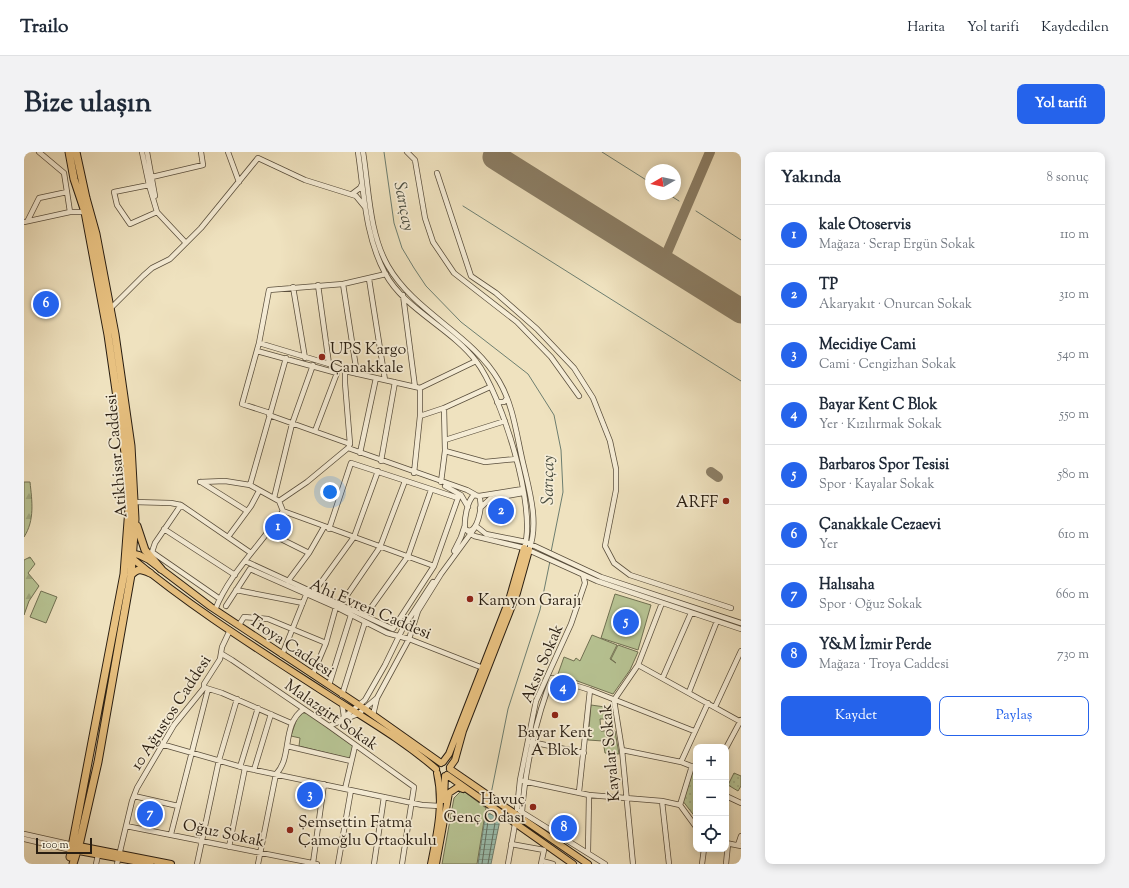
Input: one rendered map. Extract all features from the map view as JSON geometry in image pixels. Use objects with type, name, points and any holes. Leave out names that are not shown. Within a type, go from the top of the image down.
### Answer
[{"type":"highway","name":"Atikhisar Caddesi","points":[[69,152],[74,179],[85,212],[110,309],[131,446],[135,519],[130,556],[75,848]]},
{"type":"highway","name":"Atikhisar Caddesi","points":[[75,848],[98,762],[131,575],[127,467],[97,259],[76,152]]},
{"type":"highway","points":[[135,519],[145,550],[161,569]]},
{"type":"highway","points":[[131,575],[137,569],[150,573]]},
{"type":"highway","points":[[69,864],[75,848]]},
{"type":"highway","points":[[73,864],[75,848]]},
{"type":"main road","points":[[431,864],[440,806],[437,771],[449,754],[529,547]]},
{"type":"main road","points":[[444,818],[446,776],[455,760],[463,731],[517,593],[529,547]]},
{"type":"main road","name":"Troya Caddesi","points":[[130,556],[161,569],[215,610],[313,674],[442,762],[448,764],[450,768]]},
{"type":"main road","name":"Troya Caddesi","points":[[130,556],[150,573],[230,630],[358,714],[413,748],[437,771]]},
{"type":"main road","points":[[450,768],[467,781],[518,812],[588,864]]},
{"type":"main road","points":[[437,771],[573,864]]},
{"type":"main road","points":[[436,864],[449,793],[458,787],[466,790]]},
{"type":"main road","points":[[75,848],[119,860],[150,864]]},
{"type":"main road","points":[[75,848],[119,860],[171,864]]},
{"type":"street","points":[[39,152],[64,173],[70,212]]},
{"type":"street","points":[[142,152],[149,185],[157,212],[186,243]]},
{"type":"street","points":[[147,152],[157,212]]},
{"type":"street","points":[[152,177],[203,165],[201,152]]},
{"type":"street","points":[[228,152],[239,182]]},
{"type":"street","points":[[358,152],[372,244],[386,274],[403,295],[460,343],[476,361],[497,402],[505,421],[516,459],[528,520],[529,547]]},
{"type":"street","points":[[363,152],[377,242],[387,265],[402,286],[474,351],[498,379],[503,388],[507,398],[532,511],[534,530],[529,547]]},
{"type":"street","points":[[407,152],[415,160],[425,218],[434,242],[454,272],[517,322],[551,357],[579,396]]},
{"type":"street","points":[[110,309],[142,276],[152,268],[170,259],[201,228],[258,158],[305,180],[352,194],[359,198],[366,210]]},
{"type":"street","points":[[437,173],[471,276],[496,293],[537,329],[574,368],[593,398],[610,441],[616,469],[616,490],[605,546],[614,563],[630,575],[731,608]]},
{"type":"street","points":[[149,185],[152,177]]},
{"type":"street","points":[[352,194],[360,188],[362,183]]},
{"type":"street","points":[[149,185],[114,192],[118,205],[130,224],[157,212]]},
{"type":"street","points":[[26,221],[39,198],[68,192]]},
{"type":"street","points":[[26,221],[70,212],[85,212]]},
{"type":"street","points":[[373,715],[377,698],[409,638],[418,610],[455,553],[471,534],[475,527],[481,502],[477,495],[466,490],[360,454],[349,446],[242,404],[259,343],[269,290],[343,284],[386,274]]},
{"type":"street","points":[[369,279],[384,380]]},
{"type":"street","points":[[343,284],[357,374]]},
{"type":"street","points":[[318,285],[329,364]]},
{"type":"street","points":[[293,287],[305,358]]},
{"type":"street","points":[[403,295],[418,388],[420,416],[414,473]]},
{"type":"street","points":[[259,343],[329,364],[345,371],[418,388],[476,361]]},
{"type":"street","points":[[257,351],[313,365],[337,373],[315,432]]},
{"type":"street","points":[[250,485],[286,358]]},
{"type":"street","points":[[274,498],[292,424],[313,365]]},
{"type":"street","points":[[345,371],[349,446]]},
{"type":"street","points":[[360,454],[376,378]]},
{"type":"street","points":[[381,461],[395,382]]},
{"type":"street","points":[[420,416],[491,389],[497,387],[503,388]]},
{"type":"street","points":[[497,402],[504,402],[507,398]]},
{"type":"street","points":[[441,482],[445,451],[444,408]]},
{"type":"street","points":[[445,440],[505,421]]},
{"type":"street","points":[[279,501],[307,482],[349,446]]},
{"type":"street","points":[[445,451],[485,462],[516,459]]},
{"type":"street","points":[[245,561],[341,604],[365,619],[393,629],[434,566],[458,498],[351,463],[327,528],[288,580]]},
{"type":"street","points":[[314,592],[354,537],[378,471]]},
{"type":"street","points":[[247,511],[200,482],[225,481],[250,485],[279,501],[283,512]]},
{"type":"street","points":[[341,604],[380,547],[405,481]]},
{"type":"street","points":[[441,482],[461,495],[468,508]]},
{"type":"street","points":[[342,694],[365,619],[408,556],[431,490]]},
{"type":"street","points":[[228,537],[247,511],[259,491]]},
{"type":"street","points":[[342,718],[358,714],[359,705],[366,698],[386,665],[398,637],[419,602],[456,548],[465,527],[471,497],[477,495],[523,491]]},
{"type":"street","points":[[480,508],[490,499],[523,491]]},
{"type":"street","points":[[134,502],[171,503],[181,505],[251,553]]},
{"type":"street","points":[[181,505],[164,528],[155,543],[152,552],[220,599]]},
{"type":"street","points":[[283,512],[434,566]]},
{"type":"street","points":[[215,610],[235,575],[283,512]]},
{"type":"street","points":[[465,527],[471,534],[529,547]]},
{"type":"street","points":[[465,527],[470,531],[475,527]]},
{"type":"street","points":[[475,527],[490,536],[529,547],[583,572],[662,603],[741,629]]},
{"type":"street","points":[[164,528],[235,575]]},
{"type":"street","points":[[269,532],[309,553]]},
{"type":"street","name":"Ahi Evren Caddesi","points":[[236,590],[250,569],[351,615],[365,619],[398,637],[409,638],[483,668]]},
{"type":"street","points":[[583,572],[741,623]]},
{"type":"street","name":"Aksu Sokak","points":[[518,812],[520,780],[536,701],[571,624],[585,583],[583,572]]},
{"type":"street","points":[[226,606],[236,590],[303,603]]},
{"type":"street","points":[[282,655],[306,595]]},
{"type":"street","name":"Kayalar Sokak","points":[[633,864],[625,798],[622,750],[614,700],[638,665],[662,603]]},
{"type":"street","points":[[313,674],[326,642],[336,607]]},
{"type":"street","points":[[663,677],[691,613]]},
{"type":"street","points":[[329,685],[351,615]]},
{"type":"street","points":[[239,625],[244,617],[268,619],[326,642]]},
{"type":"street","points":[[689,692],[717,621]]},
{"type":"street","name":"10 Ağustos Caddesi","points":[[119,860],[134,796],[162,744],[189,705],[206,688],[204,684],[222,654],[222,647],[230,630]]},
{"type":"street","points":[[715,707],[741,651]]},
{"type":"street","name":"Malazgirt Sokak","points":[[222,654],[329,726],[414,787],[410,803]]},
{"type":"street","points":[[638,665],[663,677],[741,721],[728,744]]},
{"type":"street","name":"Aksu Sokak","points":[[518,812],[542,701],[552,678],[590,690]]},
{"type":"street","points":[[171,834],[192,752],[206,688],[237,699],[291,723]]},
{"type":"street","points":[[579,792],[590,690],[694,731]]},
{"type":"street","points":[[329,726],[342,718],[352,709],[377,698]]},
{"type":"street","points":[[197,864],[218,760],[237,699]]},
{"type":"street","points":[[342,703],[342,718]]},
{"type":"street","points":[[681,762],[708,703]]},
{"type":"street","points":[[240,767],[258,708]]},
{"type":"street","points":[[258,864],[276,774],[280,771],[287,746],[291,723],[298,713],[304,709]]},
{"type":"street","points":[[254,770],[271,714]]},
{"type":"street","points":[[527,742],[584,753]]},
{"type":"street","points":[[162,744],[240,767],[410,803],[440,806]]},
{"type":"street","points":[[287,746],[351,761]]},
{"type":"street","points":[[345,789],[355,746]]},
{"type":"street","points":[[622,750],[681,762],[693,767]]},
{"type":"street","points":[[229,846],[245,768]]},
{"type":"street","points":[[680,806],[693,770]]},
{"type":"street","points":[[520,780],[589,794],[662,801],[680,806],[693,823]]},
{"type":"street","points":[[315,864],[324,784]]},
{"type":"street","points":[[338,864],[351,790]]},
{"type":"street","points":[[588,852],[589,794]]},
{"type":"street","points":[[134,796],[178,806]]},
{"type":"street","points":[[374,864],[384,797]]},
{"type":"street","points":[[729,797],[740,801]]},
{"type":"street","points":[[662,801],[669,864]]},
{"type":"street","points":[[402,864],[410,803]]},
{"type":"street","points":[[518,812],[588,852],[605,864]]},
{"type":"street","points":[[508,864],[513,822]]},
{"type":"street","name":"Oğuz Sokak","points":[[126,826],[315,864]]},
{"type":"street","points":[[24,834],[75,848]]},
{"type":"street","points":[[729,844],[740,846],[741,836]]},
{"type":"street","points":[[24,839],[75,848]]},
{"type":"street","points":[[511,844],[544,850],[542,862],[553,864]]},
{"type":"street","points":[[702,864],[704,852]]},
{"type":"street","points":[[726,864],[727,852]]},
{"type":"street","points":[[96,864],[98,855]]},
{"type":"green space","points":[[24,482],[30,482],[32,510],[30,524],[24,537]]},
{"type":"green space","points":[[30,557],[35,564],[28,573],[39,586],[29,601],[24,615],[24,560]]},
{"type":"green space","points":[[41,591],[57,597],[46,623],[30,617]]},
{"type":"green space","points":[[615,594],[651,605],[638,650],[601,638]]},
{"type":"green space","points":[[592,635],[617,645],[610,659],[616,663],[611,659],[618,645],[638,652],[630,670],[613,694],[558,674],[564,657],[574,661],[576,658],[580,661]]},
{"type":"green space","points":[[591,705],[612,708],[613,719],[600,719],[601,731],[615,731],[619,754],[605,753],[603,741],[588,740]]},
{"type":"green space","points":[[302,713],[307,713],[353,746],[351,759],[299,746],[300,738],[291,736],[297,718]]},
{"type":"green space","points":[[693,769],[693,814],[682,800]]},
{"type":"green space","points":[[734,773],[741,776],[741,786],[738,791],[729,786]]},
{"type":"green space","points":[[462,790],[486,808],[477,864],[442,864],[454,798]]},
{"type":"green space","points":[[146,801],[159,804],[154,827],[141,824]]},
{"type":"water","points":[[486,811],[500,820],[491,864],[478,864]]},
{"type":"waterway","name":"Sarıçay","points":[[384,152],[394,223],[402,248],[414,268],[426,286],[461,322],[528,374],[554,415],[561,450],[563,492],[551,552]]},
{"type":"waterway","points":[[602,152],[645,179]]},
{"type":"waterway","points":[[463,206],[741,381]]},
{"type":"waterway","points":[[696,211],[741,240]]},
{"type":"waterway","name":"Sarıçay","points":[[491,794],[508,709],[540,610],[550,561]]},
{"type":"taxiway","points":[[663,262],[710,152]]},
{"type":"taxiway","points":[[711,472],[718,477]]},
{"type":"runway","points":[[495,157],[741,311]]},
{"type":"place","name":"Çanakkale Cezaevi","points":[[46,304]]},
{"type":"place","name":"UPS Kargo Çanakkale","points":[[322,357]]},
{"type":"place","name":"ARFF","points":[[726,501]]},
{"type":"place","name":"TP","points":[[501,511]]},
{"type":"place","name":"kale Otoservis","points":[[278,527]]},
{"type":"place","name":"Kamyon Garajı","points":[[470,599]]},
{"type":"place","name":"Barbaros Spor Tesisi","points":[[626,622]]},
{"type":"place","name":"Bayar Kent C Blok","points":[[563,688]]},
{"type":"place","name":"Bayar Kent A Blok","points":[[555,715]]},
{"type":"place","name":"Mecidiye Cami","points":[[310,795]]},
{"type":"place","name":"Havuç Genç Odası","points":[[533,807]]},
{"type":"place","name":"Halısaha","points":[[150,814]]},
{"type":"place","name":"Y&M İzmir Perde","points":[[564,828]]},
{"type":"place","name":"Şemsettin Fatma Çamoğlu Ortaokulu","points":[[290,830]]}]
